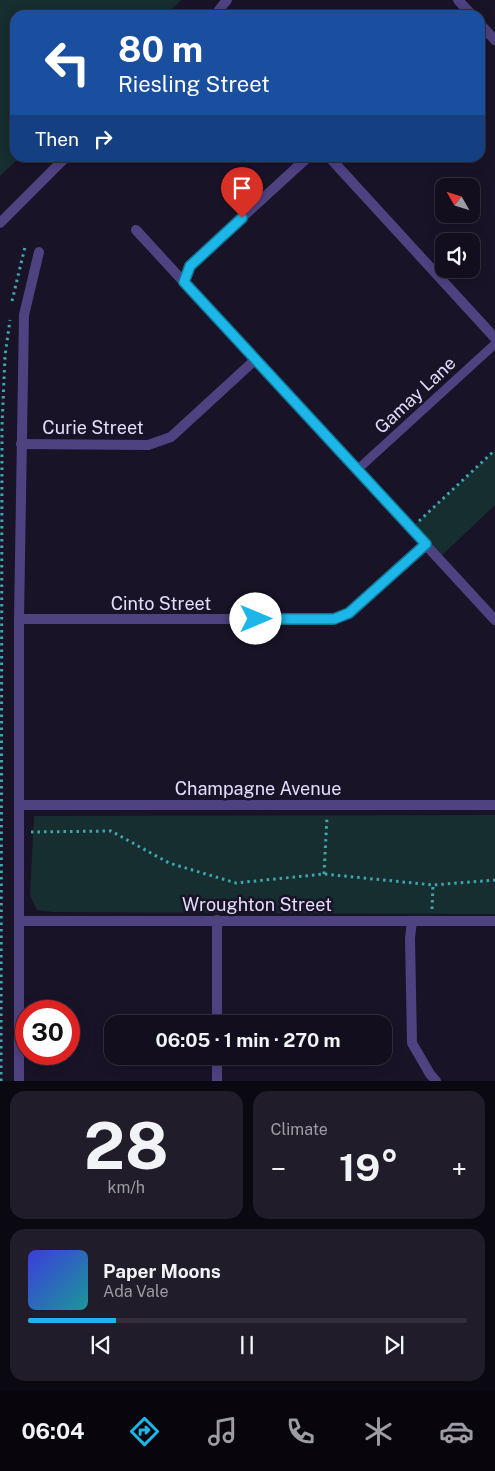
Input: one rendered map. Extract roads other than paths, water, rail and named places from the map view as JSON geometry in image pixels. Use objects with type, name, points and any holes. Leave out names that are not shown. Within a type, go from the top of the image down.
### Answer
[{"type":"street","points":[[219,10],[227,0]]},
{"type":"street","points":[[458,0],[467,10]]},
{"type":"street","points":[[485,29],[495,40]]},
{"type":"street","points":[[0,223],[61,162]]},
{"type":"street","points":[[184,282],[190,266],[303,162]]},
{"type":"street","points":[[334,162],[495,338]]},
{"type":"street","points":[[136,230],[495,620]]},
{"type":"street","points":[[19,1081],[19,619],[24,315],[39,252]]},
{"type":"street","name":"Curie Street","points":[[21,444],[148,445],[171,437],[255,360]]},
{"type":"street","name":"Cinto Street","points":[[19,619],[334,619],[349,613],[426,544]]},
{"type":"street","name":"Champagne Avenue","points":[[20,805],[495,805]]},
{"type":"street","points":[[217,920],[217,1015]]},
{"type":"street","name":"Wroughton Street","points":[[20,921],[495,921]]},
{"type":"street","points":[[412,921],[410,938],[412,1043],[436,1081]]},
{"type":"street","points":[[217,1065],[217,1081]]},
{"type":"lane","name":"Gamay Lane","points":[[357,470],[495,344]]}]
